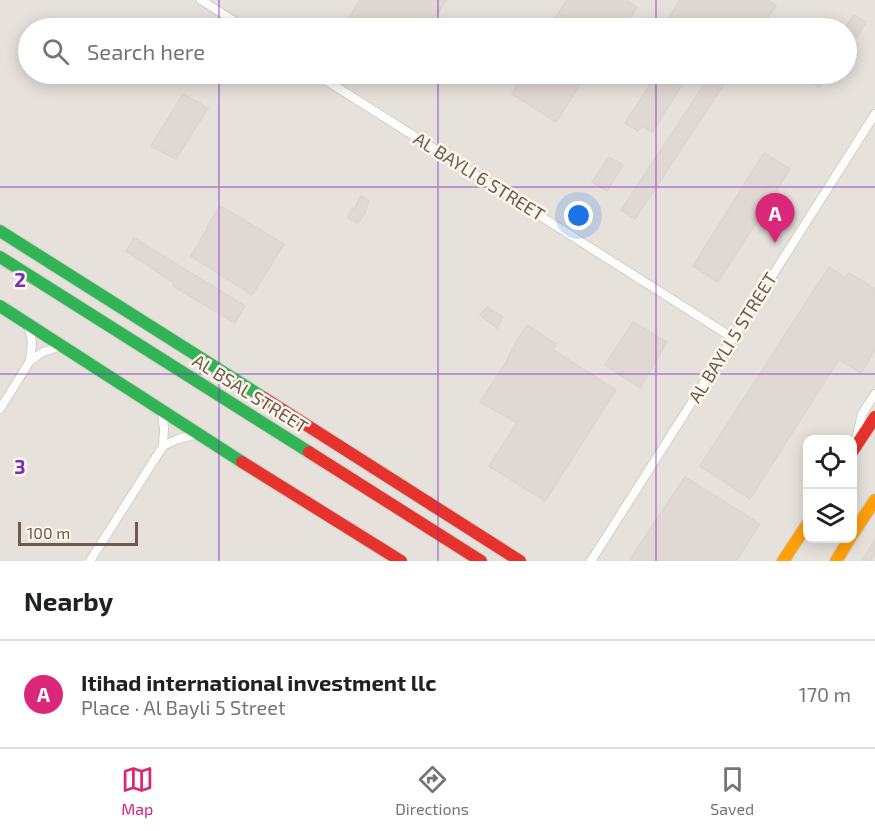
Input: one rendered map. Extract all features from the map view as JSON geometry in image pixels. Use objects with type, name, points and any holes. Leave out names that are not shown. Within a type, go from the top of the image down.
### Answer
[{"type":"street","points":[[201,0],[230,18]]},
{"type":"street","name":"AL BAYLI 6 STREET","points":[[332,84],[733,338]]},
{"type":"street","name":"AL BAYLI 5 STREET","points":[[591,561],[875,114]]},
{"type":"street","points":[[0,231],[520,561]]},
{"type":"street","name":"AL BSAL STREET","points":[[0,256],[481,561]]},
{"type":"street","points":[[0,306],[401,561]]},
{"type":"street","points":[[28,324],[32,342],[30,362]]},
{"type":"street","points":[[0,409],[30,362],[43,352],[61,346]]},
{"type":"street","points":[[857,438],[862,414],[875,394]]},
{"type":"street","points":[[90,561],[163,446],[162,411]]},
{"type":"street","points":[[857,444],[875,417]]},
{"type":"street","points":[[163,446],[198,434]]},
{"type":"street","points":[[857,528],[875,500]]},
{"type":"street","points":[[783,561],[803,529]]},
{"type":"street","points":[[836,561],[847,543]]},
{"type":"shaded area","points":[[0,0],[875,0],[875,561],[0,561]]},
{"type":"building","points":[[360,0],[446,0],[435,18],[348,18]]},
{"type":"building","points":[[567,0],[625,0],[637,7],[630,18],[555,18]]},
{"type":"building","points":[[680,0],[768,0],[776,5],[768,18],[669,18]]},
{"type":"building","points":[[854,15],[866,22],[857,36],[857,18],[852,18]]},
{"type":"building","points":[[518,84],[581,84],[556,122],[512,94]]},
{"type":"building","points":[[650,84],[683,84],[652,132],[642,126],[638,131],[625,123]]},
{"type":"building","points":[[704,84],[724,84],[635,219],[621,210]]},
{"type":"building","points":[[183,94],[208,108],[176,159],[151,146]]},
{"type":"building","points":[[764,153],[790,169],[718,282],[693,266]]},
{"type":"building","points":[[609,157],[623,165],[607,191],[592,182]]},
{"type":"building","points":[[361,196],[369,201],[358,223],[348,218]]},
{"type":"building","points":[[220,206],[284,244],[252,295],[191,256]]},
{"type":"building","points":[[134,238],[245,306],[235,323],[173,286],[174,283],[126,251]]},
{"type":"building","points":[[829,267],[845,278],[849,273],[875,289],[875,350],[861,373],[839,359],[750,499],[700,466]]},
{"type":"building","points":[[487,307],[503,317],[497,328],[480,315]]},
{"type":"building","points":[[633,322],[667,342],[640,388],[605,365]]},
{"type":"building","points":[[527,325],[556,344],[553,350],[616,390],[545,501],[489,466],[517,423],[480,402]]},
{"type":"building","points":[[685,477],[760,524],[736,561],[629,561]]},
{"type":"building","points":[[875,540],[875,554],[870,561],[861,561]]},
{"type":"traffic: fast","points":[[0,231],[264,398]]},
{"type":"traffic: fast","points":[[0,257],[309,452]]},
{"type":"traffic: fast","points":[[0,306],[242,462]]},
{"type":"traffic: slow","points":[[857,527],[875,500]]},
{"type":"traffic: slow","points":[[783,561],[803,531]]},
{"type":"traffic: slow","points":[[836,561],[847,543]]},
{"type":"traffic: jam","points":[[264,398],[520,561]]},
{"type":"traffic: jam","points":[[857,444],[875,417]]},
{"type":"traffic: jam","points":[[309,452],[481,561]]},
{"type":"traffic: jam","points":[[242,462],[401,561]]},
{"type":"place","name":"Itihad international investment llc","points":[[775,243]]}]
